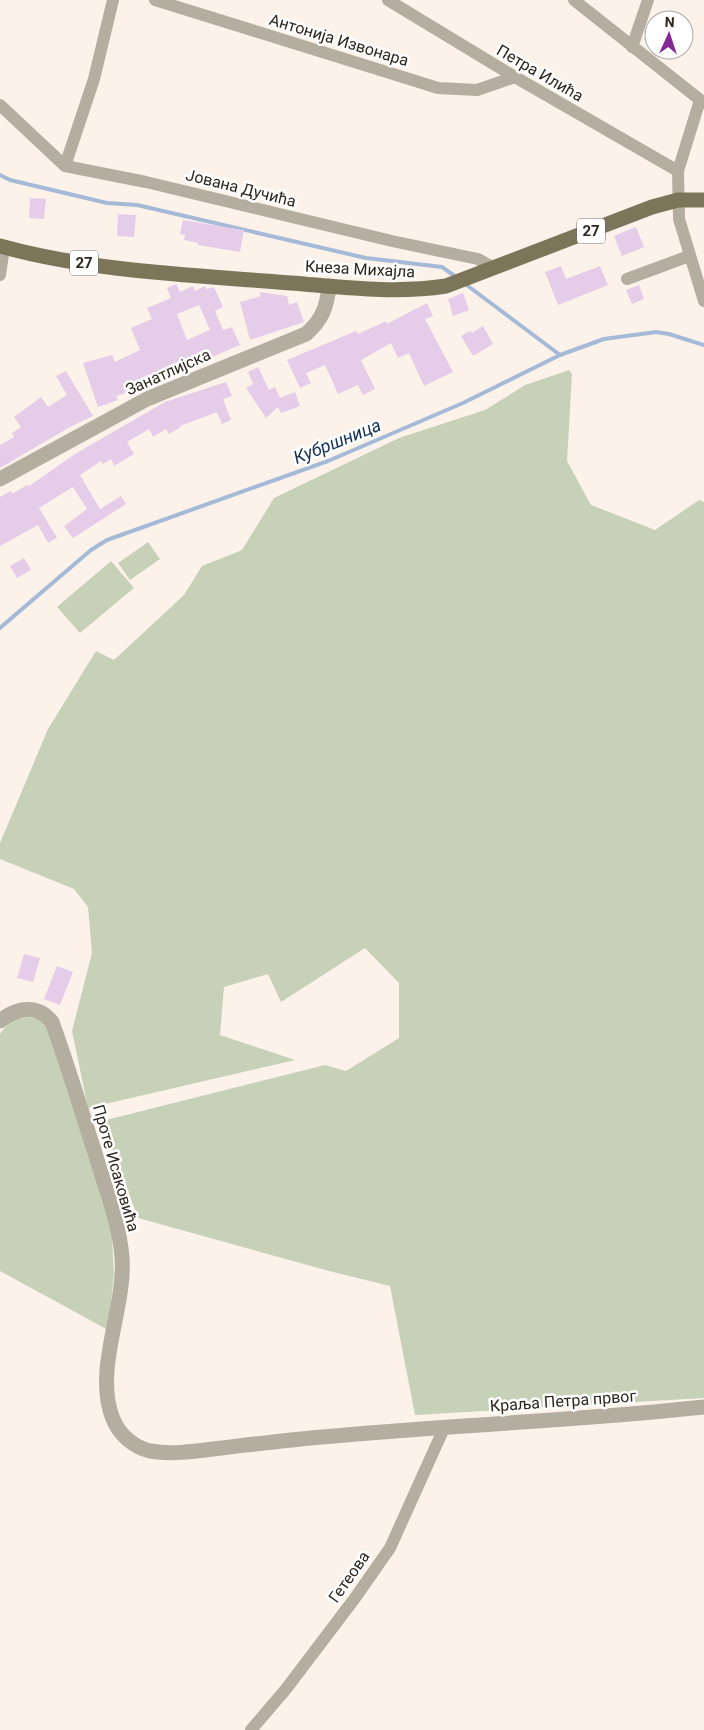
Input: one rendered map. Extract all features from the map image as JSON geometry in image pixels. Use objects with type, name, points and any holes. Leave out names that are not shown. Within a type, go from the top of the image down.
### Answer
[{"type":"main road","name":"Кнеза Михајла","points":[[2,246],[57,259],[96,264],[329,286],[414,290],[446,286],[652,207],[678,200],[704,200]]},
{"type":"street","points":[[0,105],[65,166],[94,79],[113,0]]},
{"type":"street","name":"Антонија Извонара","points":[[155,0],[438,88],[477,90],[515,77]]},
{"type":"street","name":"Петра Илића","points":[[388,0],[515,77],[678,171]]},
{"type":"street","points":[[574,0],[702,101],[678,171],[678,200],[679,219],[704,302]]},
{"type":"street","points":[[632,47],[648,0]]},
{"type":"street","name":"Јована Дучића","points":[[65,166],[146,182],[392,241],[478,259],[494,268]]},
{"type":"street","points":[[0,275],[2,246]]},
{"type":"street","points":[[627,279],[689,256]]},
{"type":"street","name":"Занатлијска","points":[[0,480],[147,399],[306,334],[321,318],[326,308],[329,286]]},
{"type":"street","name":"Проте Исаковића","points":[[0,1021],[11,1012],[25,1009],[36,1010],[52,1022],[115,1218],[122,1256],[122,1281],[108,1367],[108,1400],[113,1420],[124,1437],[134,1445],[148,1450],[169,1453],[424,1428]]},
{"type":"street","name":"Краља Петра првог","points":[[424,1428],[599,1417],[704,1407]]},
{"type":"street","name":"Гетеова","points":[[251,1730],[286,1689],[355,1598],[390,1548],[445,1426]]},
{"type":"green space","points":[[569,370],[572,374],[567,461],[591,505],[655,530],[699,500],[704,502],[704,1398],[415,1415],[390,1286],[138,1218],[102,1121],[325,1065],[346,1071],[399,1038],[399,983],[365,948],[281,1002],[268,974],[224,987],[220,1035],[295,1060],[88,1108],[72,1031],[92,953],[88,907],[74,889],[0,859],[0,843],[48,729],[96,651],[114,660],[184,595],[202,566],[242,550],[274,498],[399,438],[485,410],[525,385]]},
{"type":"green space","points":[[148,542],[160,559],[130,580],[118,563]]},
{"type":"green space","points":[[111,561],[134,588],[80,633],[57,607]]},
{"type":"green space","points":[[26,1017],[41,1019],[52,1034],[111,1220],[114,1274],[108,1330],[0,1271],[0,1034],[11,1019]]},
{"type":"building","points":[[30,198],[46,199],[44,219],[29,218]]},
{"type":"building","points":[[118,214],[136,215],[134,237],[117,236]]},
{"type":"building","points":[[183,220],[244,230],[240,252],[198,245],[198,243],[184,240],[185,235],[180,234]]},
{"type":"building","points":[[636,227],[644,247],[622,256],[614,236]]},
{"type":"building","points":[[561,266],[566,279],[600,266],[608,285],[558,305],[545,272]]},
{"type":"building","points":[[176,284],[180,292],[193,286],[195,291],[205,286],[206,289],[214,287],[223,307],[215,311],[223,330],[232,327],[240,345],[136,390],[116,396],[118,400],[98,407],[83,363],[112,355],[115,362],[140,350],[131,328],[152,319],[147,308],[171,298],[167,288]],"holes":[[[199,305],[210,330],[187,340],[177,314]]]},
{"type":"building","points":[[639,285],[644,299],[632,304],[626,290]]},
{"type":"building","points":[[259,292],[287,296],[289,305],[297,302],[304,322],[250,340],[240,302],[261,296]]},
{"type":"building","points":[[463,293],[469,310],[453,316],[448,299]]},
{"type":"building","points":[[427,303],[433,316],[425,319],[453,372],[424,386],[409,353],[398,358],[391,343],[361,360],[375,389],[363,395],[358,385],[338,394],[325,365],[306,373],[311,383],[300,388],[287,360],[356,331],[358,334],[386,321],[387,324]]},
{"type":"building","points":[[483,326],[493,344],[473,356],[461,336],[470,331],[472,333]]},
{"type":"building","points":[[258,367],[269,390],[275,387],[280,398],[295,392],[300,406],[281,413],[278,407],[266,418],[246,388],[253,384],[248,372]]},
{"type":"building","points":[[66,371],[93,416],[70,427],[0,468],[0,445],[14,437],[12,433],[21,427],[14,417],[41,397],[48,407],[67,395],[56,376]]},
{"type":"building","points":[[226,382],[232,396],[223,399],[231,420],[222,424],[217,412],[180,426],[169,434],[166,429],[153,437],[149,429],[127,442],[134,454],[114,466],[111,459],[103,464],[101,461],[80,475],[100,509],[121,496],[126,504],[73,538],[64,526],[87,509],[73,487],[39,508],[57,538],[48,543],[38,525],[0,546],[0,497],[11,491],[12,494],[27,485],[29,486],[75,454],[165,402]]},
{"type":"building","points":[[24,558],[31,570],[17,578],[10,566]]},
{"type":"building","points":[[24,954],[40,958],[33,982],[17,978]]},
{"type":"building","points":[[57,966],[73,972],[60,1005],[44,999]]},
{"type":"waterway","points":[[0,175],[10,180],[107,203],[137,205],[366,258],[442,267],[456,277]]},
{"type":"waterway","points":[[464,283],[560,355]]},
{"type":"waterway","name":"Кубршница","points":[[0,628],[91,550],[107,540],[328,461],[463,403],[560,355],[604,339],[656,332],[704,345]]}]
